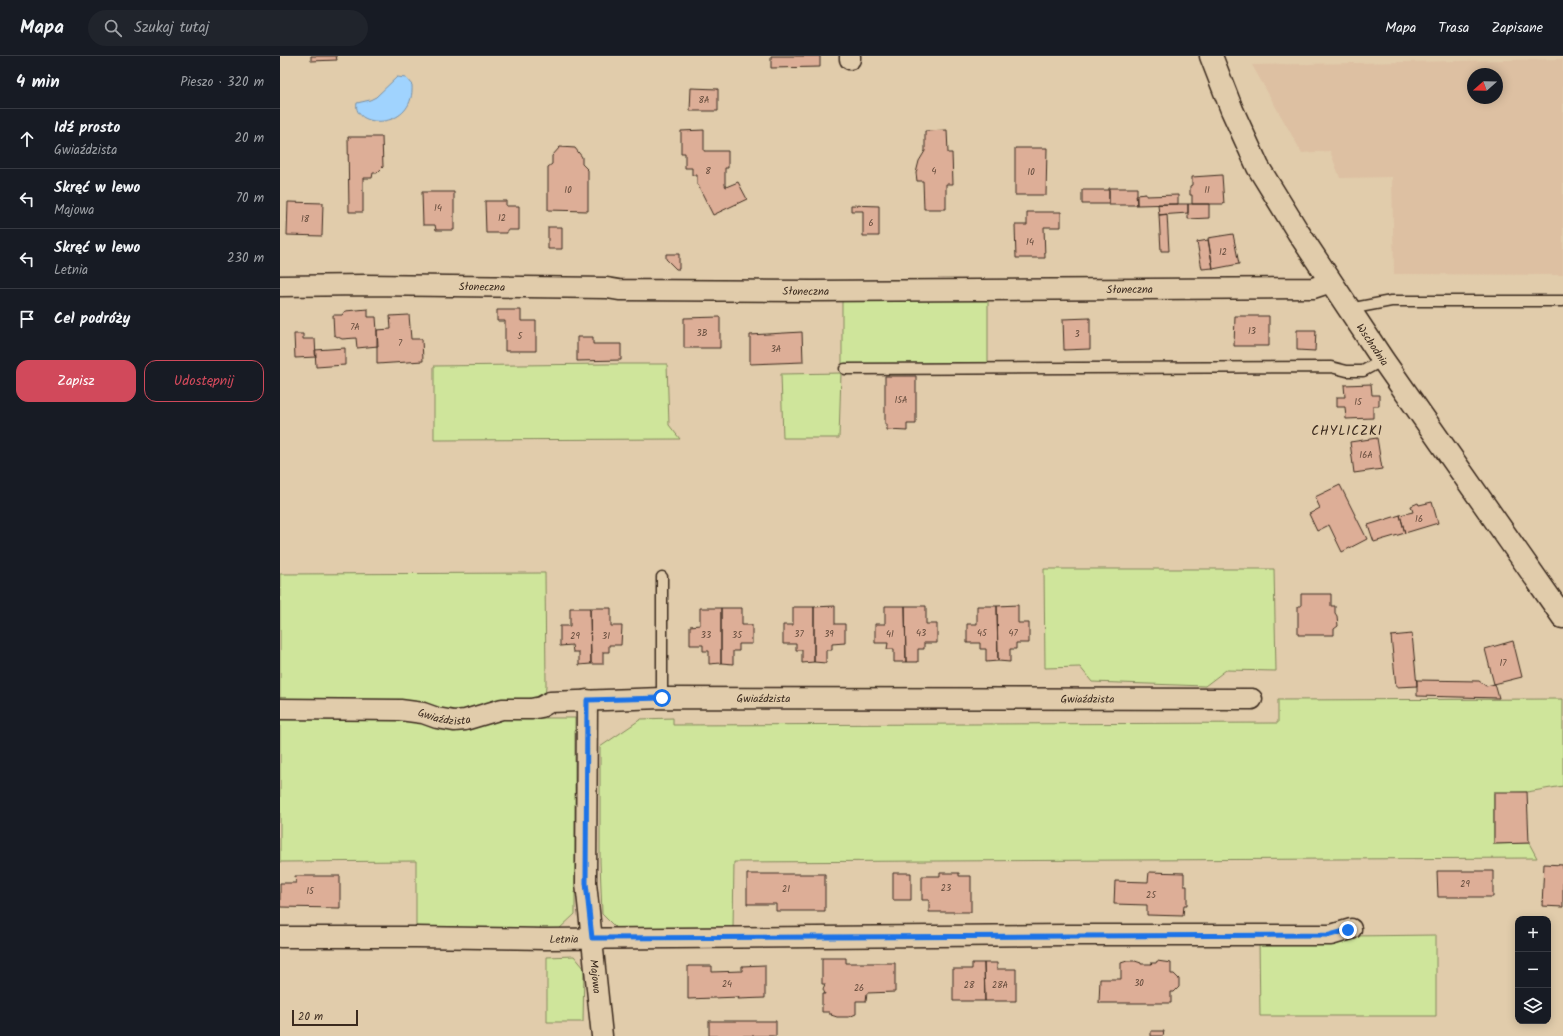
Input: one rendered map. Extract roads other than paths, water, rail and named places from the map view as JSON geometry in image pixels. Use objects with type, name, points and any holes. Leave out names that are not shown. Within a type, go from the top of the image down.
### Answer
[{"type":"main road","name":"Wschodnia","points":[[1212,56],[1232,110],[1258,167],[1298,232],[1383,360],[1563,617]]},
{"type":"street","name":"Słoneczna","points":[[280,286],[365,285],[627,290],[813,291],[1313,288],[1331,282]]},
{"type":"street","name":"Gwiaździsta","points":[[280,710],[400,710],[454,721],[465,720],[502,709],[531,709],[541,707],[550,702],[587,700],[662,698],[1252,699]]},
{"type":"street","name":"Majowa","points":[[587,700],[586,883],[602,1036]]},
{"type":"street","name":"Letnia","points":[[280,937],[592,938],[1330,935],[1351,929]]},
{"type":"lane","points":[[1349,309],[1391,300],[1563,301]]},
{"type":"lane","points":[[845,369],[1331,367],[1347,371],[1363,371],[1383,360]]},
{"type":"lane","points":[[662,577],[662,698]]},
{"type":"water","points":[[397,77],[406,78],[412,85],[410,100],[404,111],[394,118],[383,121],[373,121],[363,117],[358,111],[357,103],[376,97]]},
{"type":"district","name":"CHYLICZKI","points":[[1347,430]]}]
